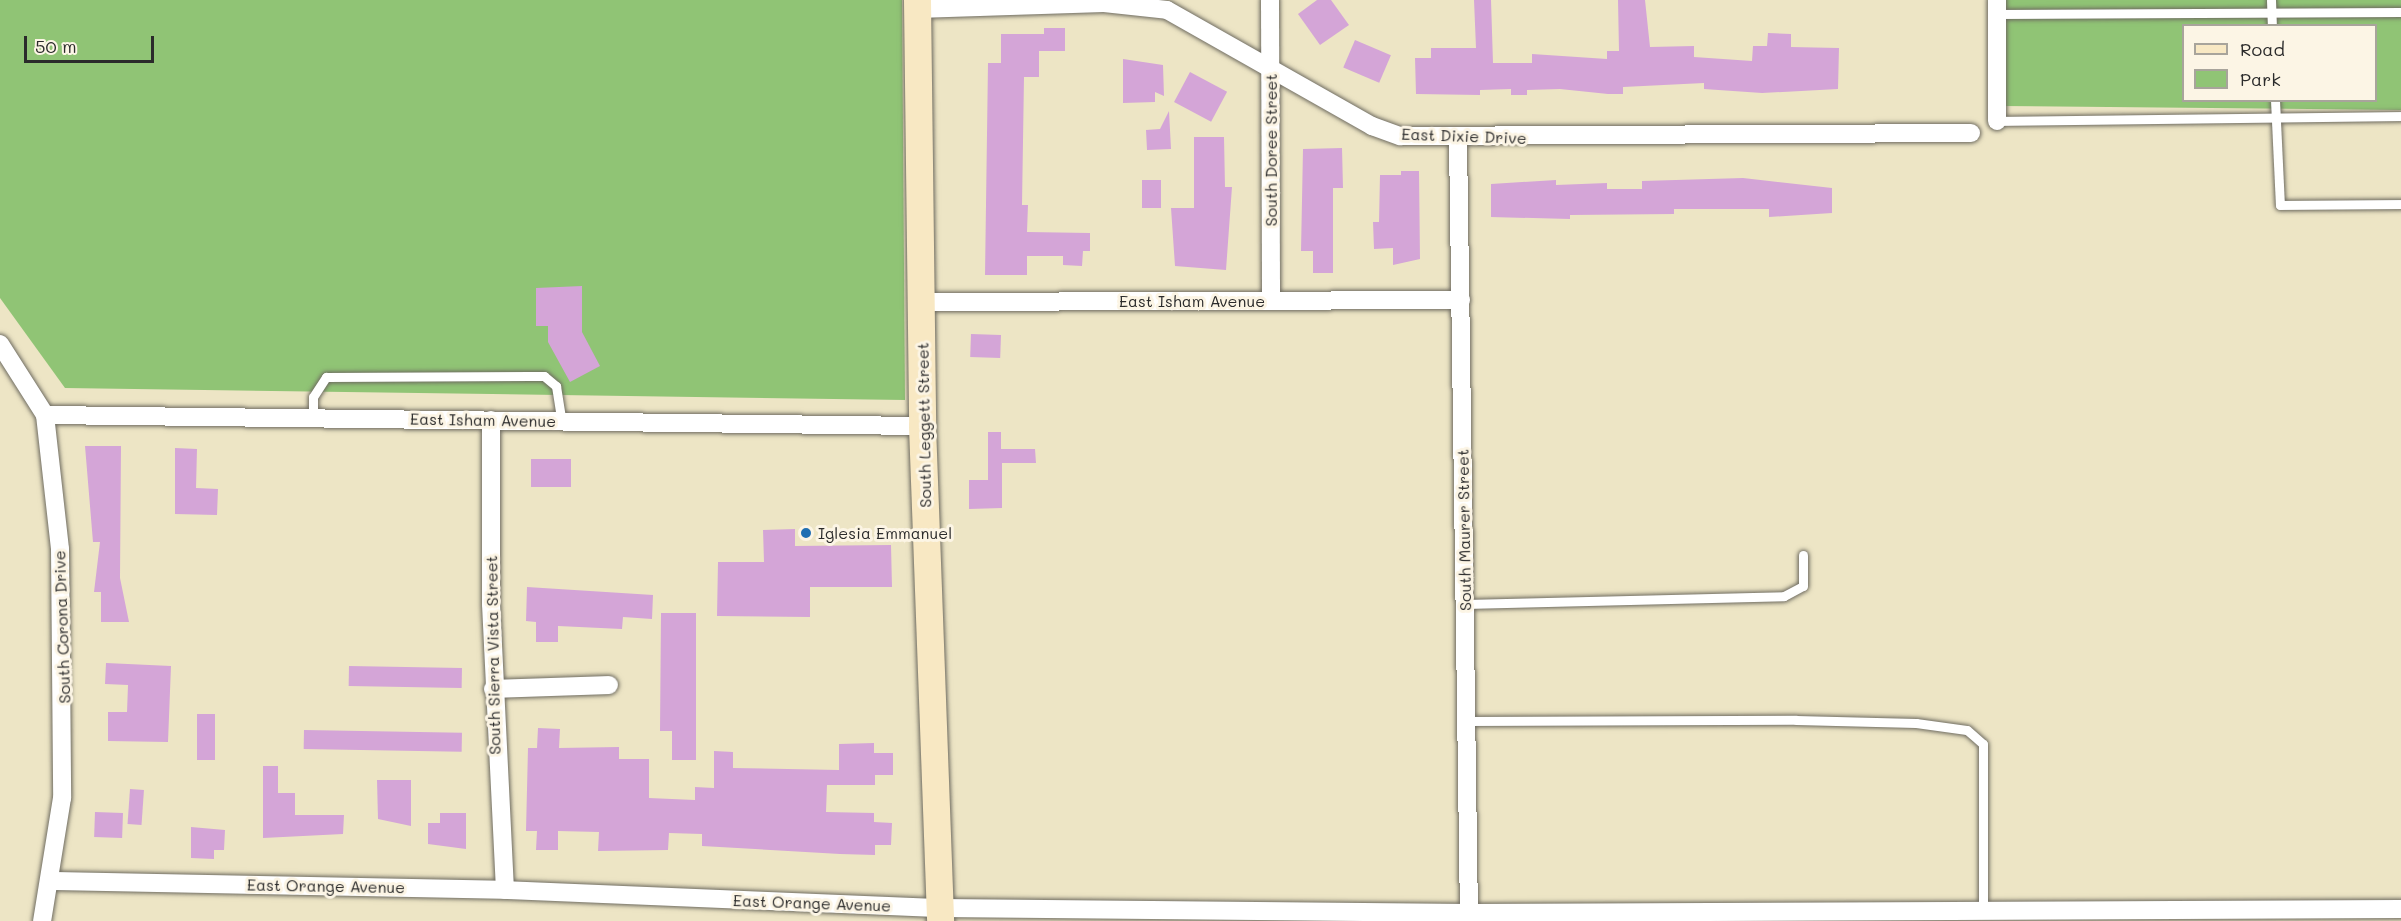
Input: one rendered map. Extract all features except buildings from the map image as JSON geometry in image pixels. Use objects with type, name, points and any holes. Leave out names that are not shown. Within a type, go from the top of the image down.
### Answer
[{"type":"street","name":"South Doree Street","points":[[1270,0],[1271,300]]},
{"type":"street","name":"East Dixie Drive","points":[[917,5],[1138,5],[1199,25],[1372,126],[1400,136],[1458,138],[1971,133]]},
{"type":"street","name":"South Leggett Street","points":[[917,5],[923,302],[922,426],[940,915]]},
{"type":"street","points":[[1996,7],[1997,121]]},
{"type":"street","name":"South Maurer Street","points":[[1458,138],[1469,917]]},
{"type":"street","name":"East Isham Avenue","points":[[923,302],[1461,300]]},
{"type":"street","name":"South Corona Drive","points":[[0,344],[45,415],[60,549],[65,683],[62,798],[51,881],[42,921]]},
{"type":"street","name":"East Isham Avenue","points":[[45,415],[922,426]]},
{"type":"street","name":"South Sierra Vista Street","points":[[491,420],[494,689],[505,890]]},
{"type":"street","points":[[494,689],[609,685]]},
{"type":"street","name":"East Orange Avenue","points":[[51,881],[505,890],[940,915],[1469,917],[2401,909]]},
{"type":"lane","points":[[2271,0],[2272,24]]},
{"type":"lane","points":[[1996,7],[2401,12]]},
{"type":"lane","points":[[2275,102],[2280,205],[2401,204]]},
{"type":"lane","points":[[1997,121],[2401,116]]},
{"type":"lane","points":[[313,418],[313,397],[326,377],[530,375],[544,376],[556,386],[562,422]]},
{"type":"lane","points":[[1465,604],[1784,596],[1803,586],[1803,555]]},
{"type":"lane","points":[[1467,721],[1839,721],[1967,730],[1983,744],[1983,911]]},
{"type":"green space","points":[[0,0],[902,0],[905,400],[65,388],[0,298]]},
{"type":"green space","points":[[1989,0],[2401,0],[2401,110],[2001,106]]},
{"type":"place","name":"Iglesia Emmanuel","points":[[806,533]]}]
